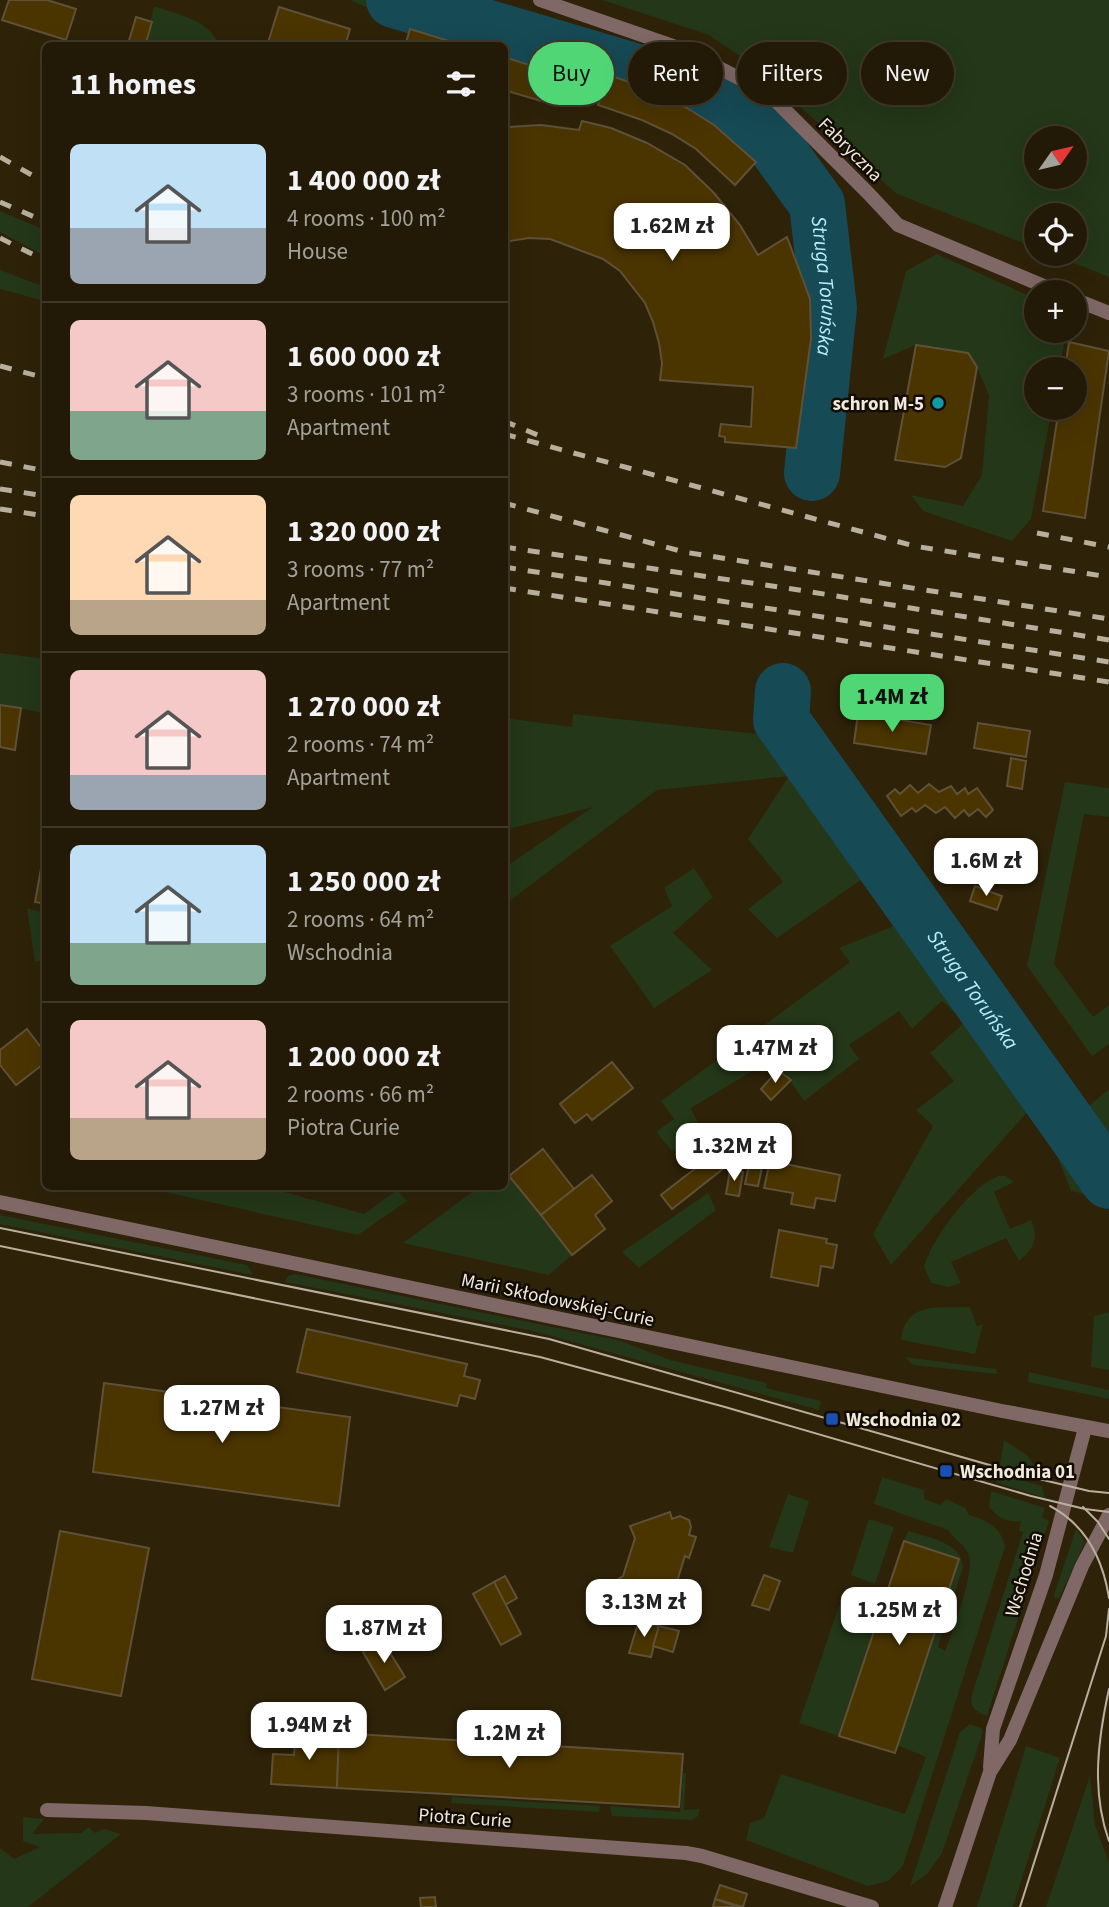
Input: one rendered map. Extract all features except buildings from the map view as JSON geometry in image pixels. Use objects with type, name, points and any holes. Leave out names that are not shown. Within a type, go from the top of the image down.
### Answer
[{"type":"street","name":"Fabryczna","points":[[540,0],[682,49],[768,93],[898,226],[1029,280]]},
{"type":"street","points":[[1087,304],[1109,313]]},
{"type":"street","name":"Marii Skłodowskiej-Curie","points":[[0,1202],[1109,1431]]},
{"type":"street","name":"Wschodnia","points":[[990,1772],[993,1729],[1046,1574],[1085,1427]]},
{"type":"street","name":"Wschodnia","points":[[945,1907],[990,1772],[1010,1740],[1082,1566],[1109,1515]]},
{"type":"street","name":"Piotra Curie","points":[[47,1811],[146,1813],[686,1853],[872,1907]]},
{"type":"green space","points":[[350,0],[480,0],[606,42],[528,42],[528,53],[508,48],[508,42],[484,42],[395,20]]},
{"type":"green space","points":[[602,0],[1109,0],[1109,277],[1081,266],[1087,266],[1087,203],[1024,203],[1024,243],[897,194],[798,105],[847,105],[847,42],[737,42],[737,54],[709,35]]},
{"type":"green space","points":[[154,6],[200,24],[208,29],[217,42],[146,42]]},
{"type":"green space","points":[[614,45],[628,49],[628,77],[614,74]]},
{"type":"green space","points":[[0,211],[42,229],[42,254],[0,232]]},
{"type":"green space","points":[[937,254],[1024,294],[1024,343],[1064,343],[1062,357],[1024,357],[1024,420],[1050,420],[1031,519],[1012,541],[923,511],[911,495],[963,506],[982,475],[989,396],[977,367],[968,354],[916,345],[883,359],[906,271]]},
{"type":"green space","points":[[0,270],[42,286],[42,300],[0,289]]},
{"type":"green space","points":[[0,653],[42,659],[42,712],[0,705]]},
{"type":"green space","points":[[573,714],[784,737],[1039,1099],[891,1265],[873,1234],[933,1126],[916,1110],[954,1081],[930,1053],[965,1022],[942,1001],[912,1029],[899,1011],[849,1045],[859,1059],[804,1101],[774,1058],[691,1108],[701,1130],[672,1151],[656,1132],[674,1119],[661,1101],[850,962],[839,948],[894,926],[861,880],[777,938],[748,909],[783,882],[748,839],[789,776],[657,790],[508,902],[508,865],[593,807],[508,829],[508,719],[572,727]]},
{"type":"green space","points":[[1065,782],[1109,788],[1109,817],[1084,814],[1054,964],[1093,1017],[1109,1005],[1109,1044],[1092,1056],[1027,966]]},
{"type":"green space","points":[[694,868],[713,897],[673,933],[712,970],[654,1008],[610,946],[672,906],[664,888]]},
{"type":"green space","points":[[27,908],[42,912],[42,960],[35,962]]},
{"type":"green space","points":[[1109,1089],[1109,1204],[1099,1197],[1071,1191],[1058,1158],[1057,1133]]},
{"type":"green space","points":[[508,1175],[572,1255],[549,1275],[403,1243],[475,1190],[508,1190]]},
{"type":"green space","points":[[1006,1176],[1014,1182],[994,1192],[1010,1229],[1031,1220],[1035,1232],[1034,1243],[1019,1261],[1006,1238],[951,1262],[961,1283],[949,1287],[931,1283],[924,1267],[935,1242],[965,1201],[988,1181]]},
{"type":"green space","points":[[156,1190],[277,1190],[364,1214],[397,1190],[407,1201],[358,1235]]},
{"type":"green space","points":[[708,1193],[716,1210],[639,1268],[622,1252]]},
{"type":"green space","points":[[0,1215],[247,1265],[253,1275],[0,1224]]},
{"type":"green space","points":[[295,1274],[621,1341],[670,1360],[767,1383],[766,1388],[821,1401],[819,1410],[533,1331],[285,1282],[288,1276]]},
{"type":"green space","points":[[970,1307],[977,1326],[983,1324],[975,1354],[901,1340],[909,1318],[925,1309]]},
{"type":"green space","points":[[1109,1312],[1109,1370],[1091,1367],[1094,1316]]},
{"type":"green space","points":[[905,1357],[996,1369],[997,1374],[913,1365]]},
{"type":"green space","points":[[1029,1372],[1109,1390],[1109,1399],[1028,1382]]},
{"type":"green space","points":[[1004,1440],[1027,1455],[1040,1475],[1000,1466]]},
{"type":"green space","points":[[999,1473],[1042,1486],[1045,1498],[996,1482]]},
{"type":"green space","points":[[882,1477],[924,1490],[924,1499],[941,1505],[946,1499],[965,1508],[969,1515],[988,1522],[997,1530],[1005,1547],[903,1866],[888,1881],[868,1886],[746,1840],[750,1823],[764,1818],[781,1774],[905,1814],[926,1757],[897,1745],[959,1559],[904,1541],[908,1531],[950,1546],[961,1559],[963,1567],[938,1647],[945,1651],[962,1603],[970,1563],[967,1551],[948,1530],[874,1504]]},
{"type":"green space","points":[[991,1491],[1045,1508],[1042,1517],[1049,1521],[987,1716],[974,1709],[971,1698],[1023,1532],[1019,1531],[1021,1521],[1003,1519],[989,1507]]},
{"type":"green space","points":[[788,1494],[809,1501],[793,1553],[769,1547]]},
{"type":"green space","points":[[869,1519],[894,1527],[875,1584],[851,1575]]},
{"type":"green space","points":[[1076,1529],[1085,1542],[1059,1598],[1055,1599],[1054,1595]]},
{"type":"green space","points":[[839,1606],[856,1613],[860,1625],[875,1629],[839,1736],[799,1723]]},
{"type":"green space","points":[[970,1724],[981,1728],[983,1732],[942,1853],[927,1874],[910,1886],[960,1732]]},
{"type":"green space","points":[[1026,1746],[1060,1758],[1013,1907],[977,1907]]},
{"type":"green space","points":[[683,1773],[686,1773],[684,1810],[700,1809],[698,1816],[692,1820],[612,1816],[610,1806],[680,1812]]},
{"type":"green space","points":[[1090,1776],[1095,1825],[1109,1863],[1109,1907],[1046,1907]]},
{"type":"green space","points":[[452,1797],[600,1806],[599,1812],[451,1803]]},
{"type":"green space","points":[[23,1817],[44,1819],[32,1834],[81,1833],[89,1827],[95,1833],[104,1829],[121,1834],[28,1907],[0,1907],[0,1848],[14,1859],[40,1847],[23,1841]]},
{"type":"waterway","name":"Struga Toruńska","points":[[394,0],[671,82],[763,129],[817,204],[829,308],[812,473]]},
{"type":"waterway","name":"Struga Toruńska","points":[[783,691],[781,720],[1109,1181]]},
{"type":"tram line","points":[[0,1228],[549,1339],[1035,1478],[1109,1493]]},
{"type":"tram line","points":[[0,1246],[540,1357],[725,1407],[1031,1496],[1109,1512]]},
{"type":"tram line","points":[[1050,1506],[1074,1523],[1091,1545],[1102,1570],[1109,1598]]},
{"type":"tram line","points":[[1083,1507],[1098,1522],[1109,1539]]},
{"type":"tram line","points":[[1020,1907],[1106,1636],[1109,1609]]},
{"type":"tram line","points":[[1109,1689],[1098,1765],[1100,1803],[1109,1841]]},
{"type":"railway","points":[[0,157],[42,181]]},
{"type":"railway","points":[[0,202],[42,220]]},
{"type":"railway","points":[[0,238],[42,259]]},
{"type":"railway","points":[[0,366],[42,377]]},
{"type":"railway","points":[[508,423],[540,436]]},
{"type":"railway","points":[[508,435],[914,546],[1109,577]]},
{"type":"railway","points":[[0,462],[42,470]]},
{"type":"railway","points":[[0,489],[42,495]]},
{"type":"railway","points":[[508,504],[684,552],[1109,619]]},
{"type":"railway","points":[[0,509],[42,515]]},
{"type":"railway","points":[[1037,533],[1109,547]]},
{"type":"railway","points":[[508,548],[799,590],[1109,640]]},
{"type":"railway","points":[[508,568],[1109,662]]},
{"type":"railway","points":[[508,589],[1109,682]]},
{"type":"place","name":"schron M-5","points":[[938,403]]},
{"type":"place","name":"Wschodnia 02","points":[[832,1419]]},
{"type":"place","name":"Wschodnia 01","points":[[946,1471]]}]
